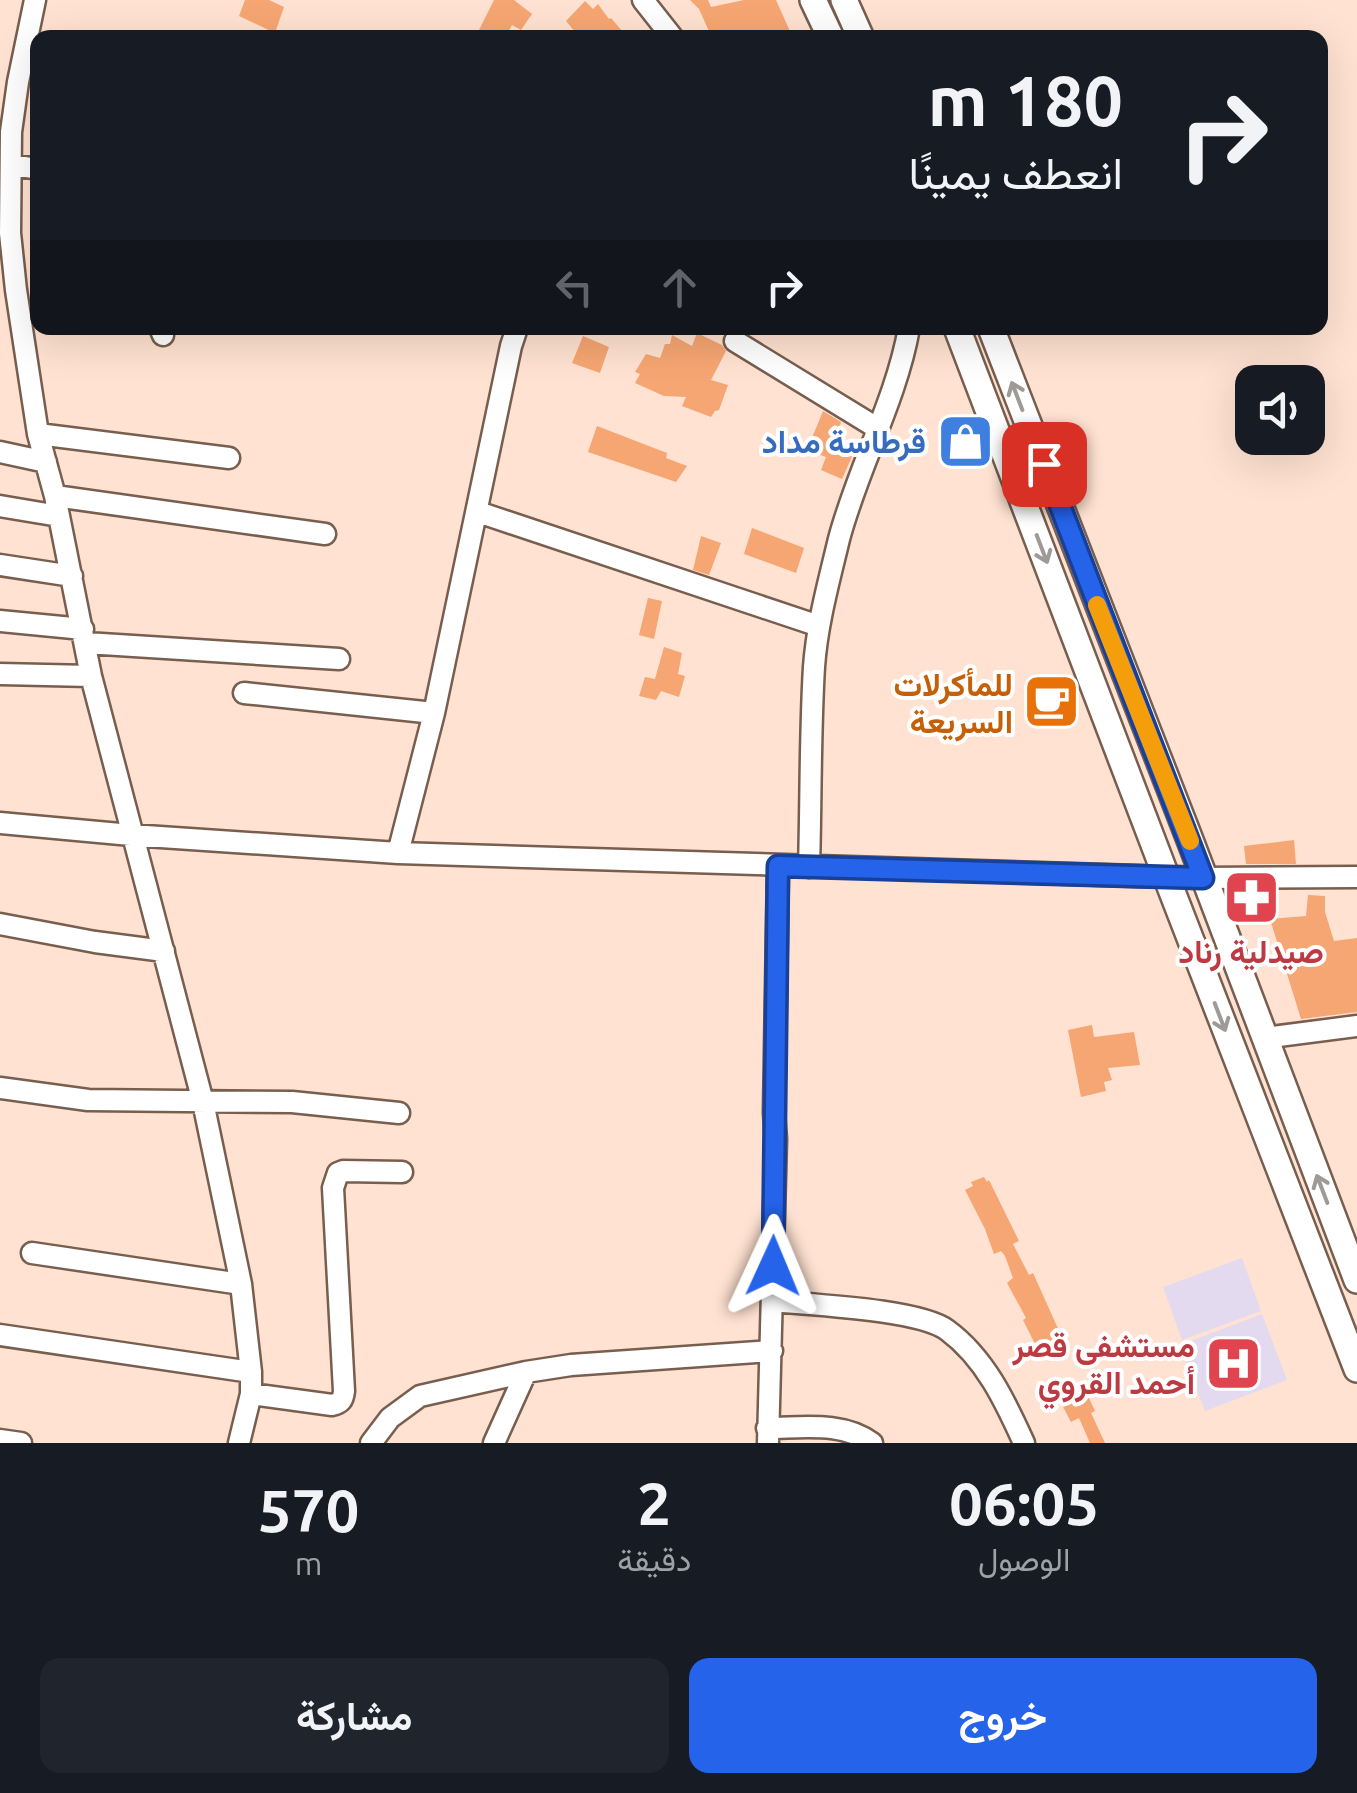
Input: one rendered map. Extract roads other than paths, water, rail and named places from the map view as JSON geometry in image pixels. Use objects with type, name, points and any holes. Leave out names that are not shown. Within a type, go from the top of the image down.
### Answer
[{"type":"main road","points":[[814,0],[827,30]]},
{"type":"main road","points":[[844,0],[857,30]]},
{"type":"main road","points":[[960,335],[1357,1370]]},
{"type":"main road","points":[[993,335],[1357,1280]]},
{"type":"street","points":[[35,0],[6,130],[12,165],[5,232],[27,291],[21,324],[38,434],[92,676],[203,1102],[241,1284],[251,1394],[240,1443]]},
{"type":"street","points":[[643,0],[667,30]]},
{"type":"street","points":[[12,165],[30,168]]},
{"type":"street","points":[[0,318],[21,324]]},
{"type":"street","points":[[398,853],[434,713],[515,335]]},
{"type":"street","points":[[809,867],[814,666],[819,626],[840,536],[901,370],[908,335]]},
{"type":"street","points":[[735,341],[878,428]]},
{"type":"street","points":[[38,434],[229,458]]},
{"type":"street","points":[[0,452],[46,462]]},
{"type":"street","points":[[0,506],[57,506],[325,534]]},
{"type":"street","points":[[478,512],[819,626]]},
{"type":"street","points":[[0,565],[72,576]]},
{"type":"street","points":[[0,622],[84,636],[339,659]]},
{"type":"street","points":[[0,674],[92,676]]},
{"type":"street","points":[[244,693],[434,713]]},
{"type":"street","points":[[0,823],[398,853],[1203,878],[1357,877]]},
{"type":"street","points":[[778,866],[768,1436],[830,1428],[847,1430],[872,1443]]},
{"type":"street","points":[[0,924],[164,950]]},
{"type":"street","points":[[1264,1038],[1357,1026]]},
{"type":"street","points":[[0,1088],[88,1100],[292,1102],[399,1113]]},
{"type":"street","points":[[251,1394],[332,1405],[342,1399],[334,1179],[344,1171],[402,1172]]},
{"type":"street","points":[[32,1253],[241,1284]]},
{"type":"street","points":[[772,1302],[900,1314],[943,1327],[973,1354],[992,1380],[1024,1443]]},
{"type":"street","points":[[0,1336],[251,1372]]},
{"type":"street","points":[[371,1443],[390,1418],[420,1396],[572,1365],[772,1351]]},
{"type":"street","points":[[494,1443],[526,1372]]},
{"type":"street","points":[[0,1440],[21,1443]]},
{"type":"place","name":"قرطاسة مداد","points":[[965,441]]},
{"type":"place","name":"للمأكرلات السريعة","points":[[1052,702]]},
{"type":"place","name":"صيدلية رناد","points":[[1251,897]]},
{"type":"place","name":"مستشفى قصر أحمد القروي","points":[[1234,1363]]}]
